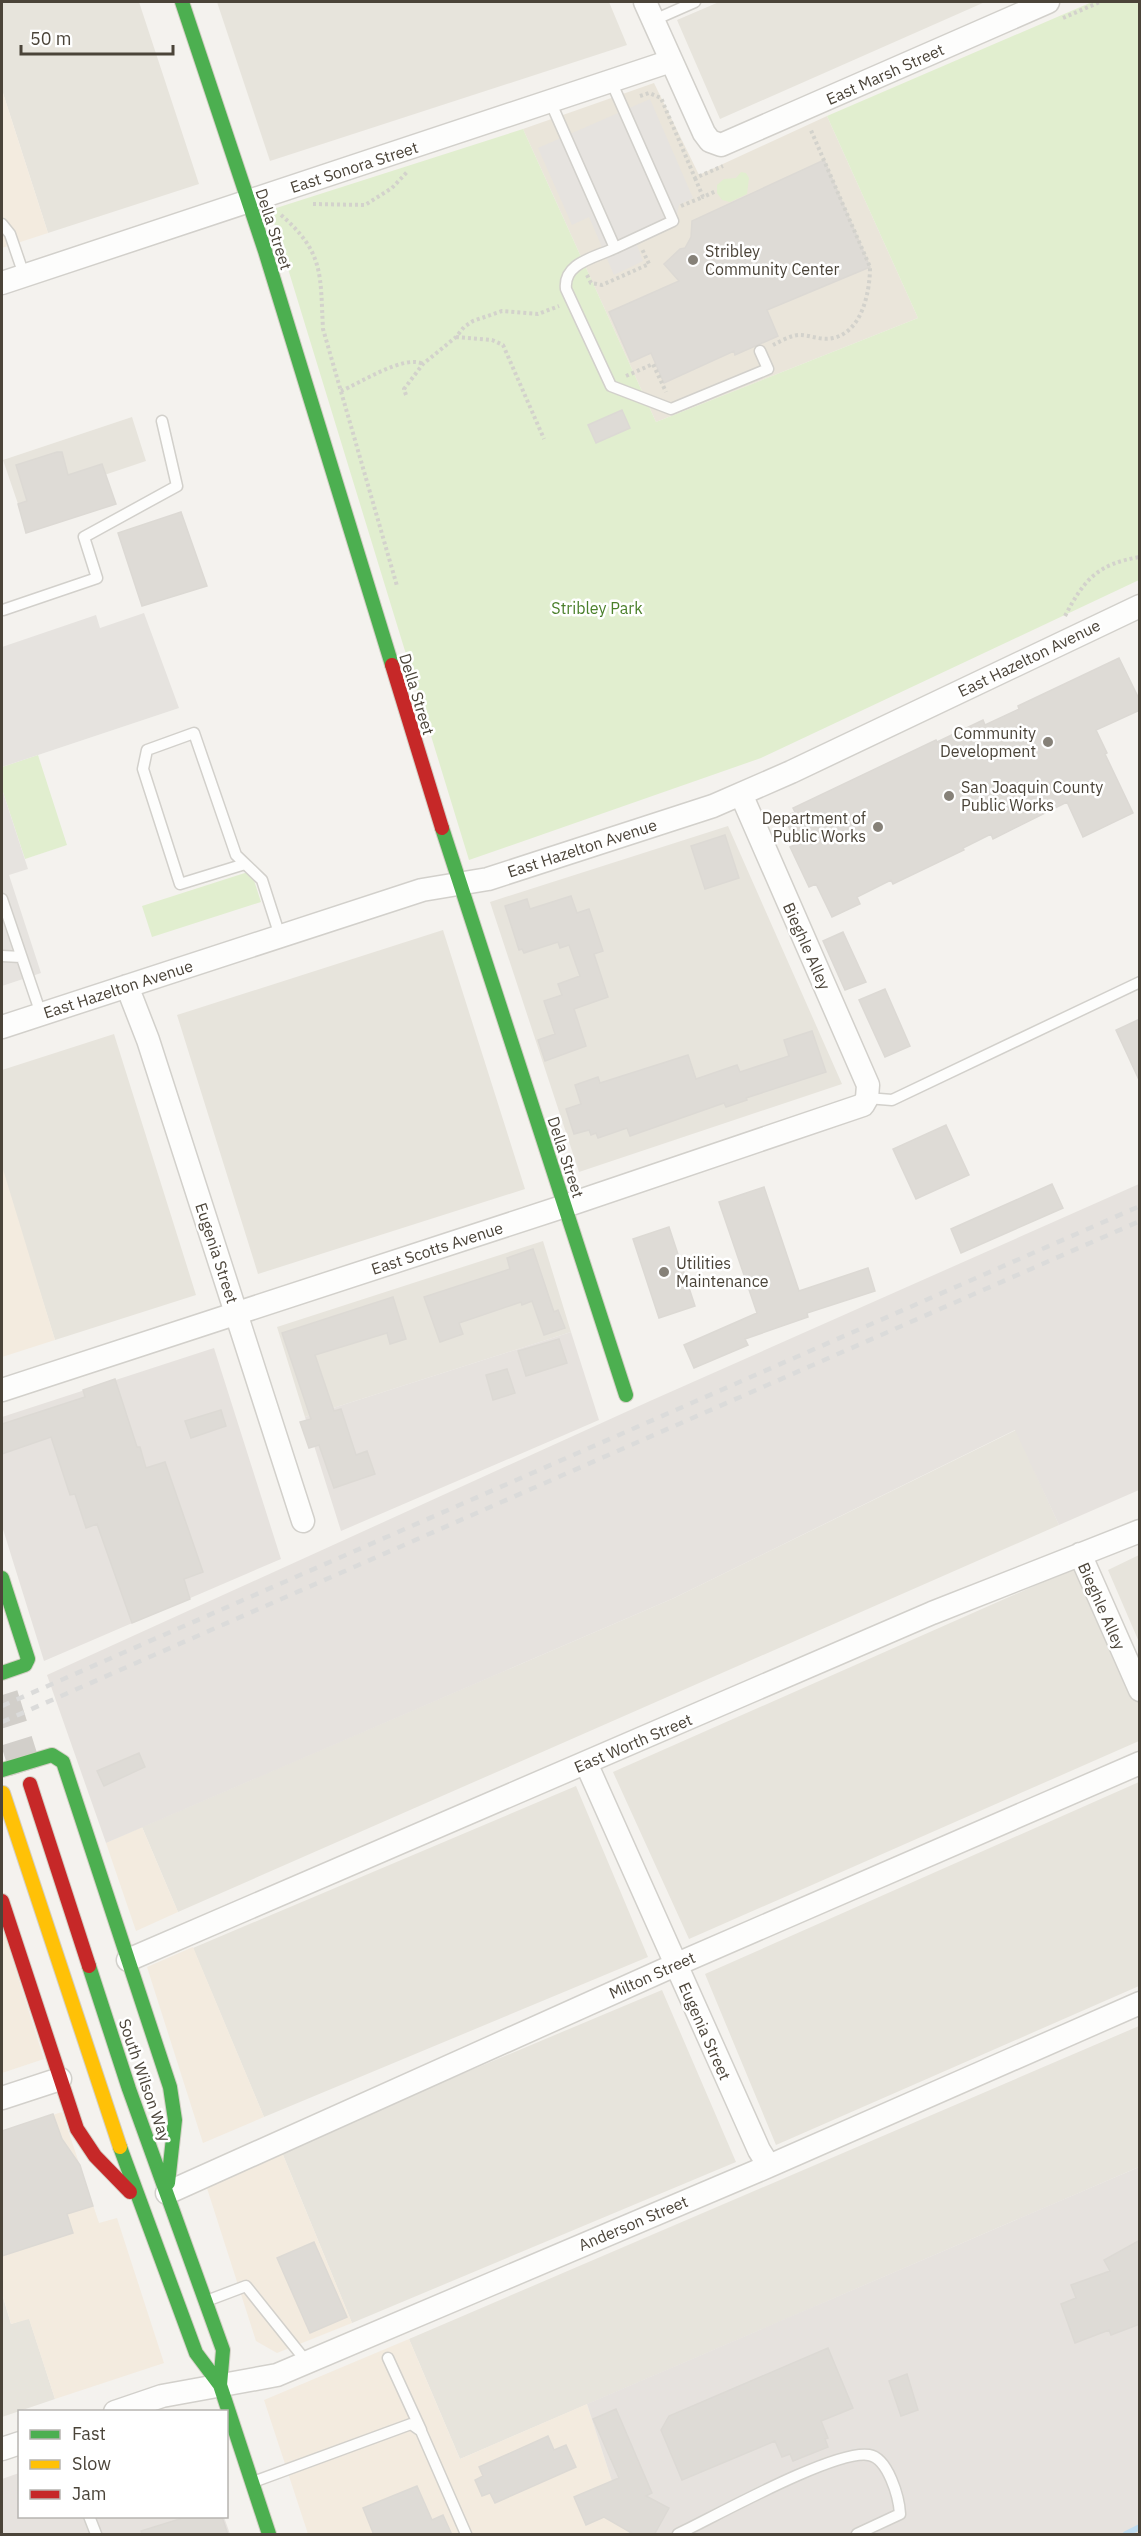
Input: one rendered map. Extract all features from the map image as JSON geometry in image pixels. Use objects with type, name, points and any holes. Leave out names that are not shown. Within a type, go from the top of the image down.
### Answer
[{"type":"main road","name":"Della Street","points":[[182,2],[348,517],[402,702],[459,883],[626,1395]]},
{"type":"main road","points":[[2,1578],[28,1659],[25,1665],[2,1673]]},
{"type":"main road","points":[[2,1770],[52,1755],[63,1762],[170,2087],[175,2120],[167,2193]]},
{"type":"main road","name":"South Wilson Way","points":[[30,1784],[129,2089],[223,2350],[220,2385]]},
{"type":"main road","name":"South Wilson Way","points":[[3,1793],[102,2098],[196,2353],[220,2385],[269,2535]]},
{"type":"main road","points":[[2,1902],[81,2138],[140,2203]]},
{"type":"street","name":"East Marsh Street","points":[[671,61],[704,133],[710,141],[721,145],[1048,2]]},
{"type":"street","points":[[649,11],[671,61]]},
{"type":"street","name":"East Sonora Street","points":[[2,282],[671,61]]},
{"type":"street","name":"East Hazelton Avenue","points":[[2,1027],[422,890],[488,879],[713,806],[1140,606]]},
{"type":"street","name":"Bieghle Alley","points":[[741,794],[868,1085],[867,1098]]},
{"type":"street","name":"Eugenia Street","points":[[127,986],[148,1040],[303,1521]]},
{"type":"street","name":"East Scotts Avenue","points":[[2,1390],[858,1109],[867,1098]]},
{"type":"street","name":"East Worth Street","points":[[128,1960],[932,1613],[1140,1531]]},
{"type":"street","name":"Bieghle Alley","points":[[1080,1554],[1138,1683]]},
{"type":"street","name":"Milton Street","points":[[167,2193],[675,1965],[1140,1763]]},
{"type":"street","name":"Eugenia Street","points":[[585,1764],[759,2150],[769,2166]]},
{"type":"street","name":"Anderson Street","points":[[121,2410],[162,2396],[277,2375],[769,2166],[1140,2003]]},
{"type":"street","points":[[2,2098],[60,2079]]},
{"type":"street","points":[[2,2449],[18,2444]]},
{"type":"lane","points":[[649,11],[695,2]]},
{"type":"lane","points":[[611,81],[673,221],[571,268],[565,278],[570,300],[609,384],[617,390],[666,409],[674,408],[768,369],[760,351]]},
{"type":"lane","points":[[550,101],[615,248]]},
{"type":"lane","points":[[2,224],[10,234],[24,275]]},
{"type":"lane","points":[[2,609],[97,578],[84,537],[177,486],[162,421]]},
{"type":"lane","points":[[245,864],[180,884],[143,769],[147,750],[194,733],[236,855],[262,880],[280,936]]},
{"type":"lane","points":[[2,899],[41,1014]]},
{"type":"lane","points":[[2,956],[21,957]]},
{"type":"lane","points":[[867,1098],[892,1100],[1140,982]]},
{"type":"lane","points":[[206,2301],[246,2286],[306,2361]]},
{"type":"lane","points":[[388,2358],[466,2535]]},
{"type":"lane","points":[[252,2483],[400,2427],[411,2424],[421,2431]]},
{"type":"lane","points":[[684,2533],[826,2464],[856,2455],[868,2455],[875,2457],[886,2470],[896,2489],[900,2514],[857,2535]]},
{"type":"lane","points":[[89,2518],[96,2535]]},
{"type":"path","points":[[760,351],[797,334],[833,338],[845,333],[859,315],[869,290],[870,267],[810,128]]},
{"type":"path","points":[[695,178],[703,197],[716,191]]},
{"type":"path","points":[[278,213],[303,236],[319,268],[323,290],[323,329],[399,594]]},
{"type":"path","points":[[406,395],[404,389],[423,364],[456,338],[464,327],[502,311],[542,313],[570,300]]},
{"type":"path","points":[[456,338],[483,339],[503,345],[544,439]]},
{"type":"path","points":[[340,392],[404,362],[418,361],[423,364]]},
{"type":"path","points":[[609,384],[653,364],[674,408]]},
{"type":"path","points":[[1065,616],[1078,591],[1096,572],[1124,560],[1140,557]]},
{"type":"shaded area","points":[[2,2],[139,2],[199,184],[48,233],[2,90]]},
{"type":"shaded area","points":[[217,2],[609,2],[627,45],[270,161]]},
{"type":"shaded area","points":[[719,2],[985,2],[720,119],[677,20]]},
{"type":"shaded area","points":[[654,83],[699,175],[827,116],[918,318],[656,422],[523,129]]},
{"type":"shaded area","points":[[2,90],[48,233],[2,248]]},
{"type":"shaded area","points":[[650,99],[693,198],[679,205],[670,229],[637,245],[643,261],[614,275],[589,217],[572,225],[538,148]]},
{"type":"shaded area","points":[[132,417],[146,461],[18,504],[3,460]]},
{"type":"shaded area","points":[[144,613],[179,708],[2,767],[2,647],[96,615],[100,628]]},
{"type":"shaded area","points":[[2,789],[28,869],[9,875],[41,973],[2,986]]},
{"type":"shaded area","points":[[728,826],[842,1084],[579,1172],[490,902]]},
{"type":"shaded area","points":[[443,930],[525,1189],[258,1274],[177,1015]]},
{"type":"shaded area","points":[[114,1034],[196,1295],[55,1340],[2,1171],[2,1070]]},
{"type":"shaded area","points":[[2,1166],[55,1340],[2,1357]]},
{"type":"shaded area","points":[[1139,1184],[1139,1490],[1059,1525],[1015,1430],[674,1598],[106,1843],[47,1675],[650,1401]]},
{"type":"shaded area","points":[[543,1241],[571,1332],[305,1417],[277,1327]]},
{"type":"shaded area","points":[[571,1332],[599,1420],[341,1531],[305,1417]]},
{"type":"shaded area","points":[[214,1348],[281,1559],[44,1661],[2,1526],[2,1417]]},
{"type":"shaded area","points":[[1016,1430],[1059,1525],[178,1912],[142,1827],[674,1598]]},
{"type":"shaded area","points":[[1139,1555],[1139,1642],[1108,1570]]},
{"type":"shaded area","points":[[1077,1567],[1139,1705],[1139,1741],[689,1939],[613,1772]]},
{"type":"shaded area","points":[[1139,1782],[1139,1986],[776,2145],[705,1974]]},
{"type":"shaded area","points":[[576,1786],[648,1957],[264,2117],[193,1948]]},
{"type":"shaded area","points":[[142,1827],[178,1912],[136,1931],[106,1843]]},
{"type":"shaded area","points":[[2,1926],[44,2059],[2,2073]]},
{"type":"shaded area","points":[[193,1947],[264,2117],[203,2143],[147,1967]]},
{"type":"shaded area","points":[[662,1990],[736,2162],[352,2323],[281,2150]]},
{"type":"shaded area","points":[[1139,2026],[1139,2167],[460,2459],[409,2339]]},
{"type":"shaded area","points":[[62,2112],[99,2223],[117,2218],[164,2363],[55,2399],[29,2319],[11,2324],[2,2293],[2,2131]]},
{"type":"shaded area","points":[[281,2150],[352,2323],[277,2353],[256,2341],[205,2182]]},
{"type":"shaded area","points":[[1139,2167],[1139,2534],[629,2534],[587,2404]]},
{"type":"shaded area","points":[[2,2294],[11,2324],[29,2318],[55,2399],[2,2417]]},
{"type":"shaded area","points":[[409,2339],[460,2459],[587,2404],[629,2534],[308,2534],[264,2400]]},
{"type":"shaded area","points":[[18,2473],[18,2518],[224,2518],[230,2534],[2,2534],[2,2479]]},
{"type":"green space","name":"Stribley Park","points":[[1092,2],[1139,2],[1139,580],[761,758],[469,860],[270,210],[523,129],[656,422],[918,318],[827,116]]},
{"type":"green space","points":[[741,172],[746,173],[749,178],[747,194],[730,202],[722,200],[717,193],[717,185],[724,179],[736,178]]},
{"type":"green space","points":[[38,755],[67,845],[25,859],[2,789],[2,767]]},
{"type":"green space","points":[[251,871],[261,902],[152,937],[142,906]]},
{"type":"building","points":[[824,160],[870,267],[767,310],[778,336],[735,355],[734,351],[664,383],[651,353],[631,362],[609,312],[679,281],[664,264],[680,249],[685,248],[691,237],[692,221]]},
{"type":"building","points":[[622,410],[630,428],[596,443],[588,425]]},
{"type":"building","points":[[62,452],[68,475],[102,464],[116,504],[26,533],[18,504],[27,501],[16,465]]},
{"type":"building","points":[[181,512],[207,586],[142,606],[118,533]]},
{"type":"building","name":"San Joaquin County Public Works","points":[[1119,658],[1140,701],[1140,710],[1096,730],[1133,813],[1083,837],[1067,802],[993,839],[991,834],[963,848],[964,850],[893,884],[891,880],[857,897],[860,904],[832,917],[816,884],[809,887],[790,847],[797,844],[784,817],[795,812],[793,808],[936,740],[937,742],[983,720],[985,725],[1019,709],[1018,706]]},
{"type":"building","points":[[725,835],[739,878],[705,889],[691,846]]},
{"type":"building","points":[[571,896],[577,913],[589,909],[603,951],[594,954],[608,997],[574,1009],[586,1046],[545,1061],[538,1040],[555,1034],[544,1001],[562,995],[558,984],[580,976],[569,945],[560,948],[558,942],[524,953],[522,949],[519,950],[505,906],[527,899],[530,909]]},
{"type":"building","points":[[843,932],[866,982],[845,990],[823,941]]},
{"type":"building","points":[[885,989],[910,1046],[885,1057],[859,1000]]},
{"type":"building","points":[[1140,1019],[1140,1082],[1116,1030]]},
{"type":"building","points":[[812,1031],[826,1072],[746,1098],[747,1100],[726,1107],[724,1103],[630,1136],[627,1128],[598,1138],[596,1133],[591,1135],[589,1130],[574,1134],[566,1109],[581,1104],[575,1085],[598,1077],[600,1083],[688,1055],[696,1079],[737,1065],[740,1072],[789,1056],[784,1040]]},
{"type":"building","points":[[946,1125],[969,1175],[916,1199],[893,1149]]},
{"type":"building","points":[[1052,1184],[1063,1208],[961,1253],[951,1229]]},
{"type":"building","points":[[764,1187],[799,1291],[868,1268],[875,1291],[807,1313],[808,1317],[745,1339],[748,1345],[694,1368],[684,1345],[757,1313],[719,1202]]},
{"type":"building","name":"Utilities Maintenance","points":[[669,1227],[695,1306],[659,1318],[633,1239]]},
{"type":"building","points":[[533,1249],[554,1312],[558,1310],[565,1328],[544,1335],[532,1301],[522,1305],[521,1302],[459,1323],[463,1334],[440,1342],[424,1297],[510,1269],[507,1258]]},
{"type":"building","points":[[393,1297],[406,1339],[390,1344],[387,1333],[315,1355],[334,1411],[341,1409],[356,1455],[367,1451],[375,1474],[334,1488],[319,1445],[309,1448],[300,1422],[311,1419],[282,1333]]},
{"type":"building","points":[[559,1339],[567,1363],[526,1376],[518,1351]]},
{"type":"building","points":[[507,1369],[515,1393],[493,1400],[486,1375]]},
{"type":"building","points":[[115,1379],[146,1468],[165,1462],[203,1572],[184,1579],[190,1599],[132,1623],[97,1524],[86,1528],[75,1494],[70,1495],[51,1437],[2,1454],[2,1424],[85,1397],[83,1390]]},
{"type":"building","points":[[221,1410],[226,1426],[191,1438],[185,1421]]},
{"type":"building","points":[[139,1753],[145,1767],[104,1786],[97,1771]]},
{"type":"building","points":[[53,2114],[62,2139],[80,2165],[93,2206],[67,2214],[73,2233],[2,2256],[2,2131]]},
{"type":"building","points":[[1140,2240],[1140,2324],[1111,2335],[1109,2330],[1075,2343],[1061,2304],[1076,2298],[1071,2285],[1110,2271],[1104,2260]]},
{"type":"building","points":[[314,2242],[347,2317],[310,2333],[277,2258]]},
{"type":"building","points":[[828,2348],[853,2408],[821,2421],[828,2438],[825,2439],[828,2447],[793,2461],[790,2454],[782,2457],[775,2441],[682,2480],[661,2430],[669,2416]]},
{"type":"building","points":[[907,2374],[918,2410],[901,2416],[889,2381]]},
{"type":"building","points":[[616,2409],[652,2493],[646,2496],[669,2508],[654,2535],[635,2535],[604,2517],[586,2525],[574,2497],[619,2478],[593,2419]]},
{"type":"building","points":[[548,2436],[554,2450],[566,2445],[576,2467],[495,2503],[490,2493],[482,2496],[475,2480],[483,2476],[479,2467]]},
{"type":"building","points":[[417,2486],[432,2520],[443,2515],[452,2535],[374,2535],[363,2508]]},
{"type":"building","points":[[183,2518],[222,2518],[228,2535],[142,2535],[141,2531]]},
{"type":"waterway","points":[[1126,2534],[1140,2527]]},
{"type":"tunnel","points":[[2,1695],[30,1784]]},
{"type":"railway","points":[[2,1706],[1140,1206]]},
{"type":"railway","points":[[2,1722],[1140,1221]]},
{"type":"traffic: fast","points":[[182,2],[265,251],[392,665]]},
{"type":"traffic: fast","points":[[442,828],[626,1395]]},
{"type":"traffic: fast","points":[[2,1578],[28,1659],[25,1665],[2,1673]]},
{"type":"traffic: fast","points":[[2,1770],[52,1755],[63,1762],[170,2087],[175,2120],[168,2183]]},
{"type":"traffic: fast","points":[[89,1966],[129,2089],[223,2350],[220,2385]]},
{"type":"traffic: fast","points":[[120,2147],[196,2353],[220,2385],[269,2534]]},
{"type":"traffic: slow","points":[[3,1793],[120,2147]]},
{"type":"traffic: jam","points":[[392,665],[442,828]]},
{"type":"traffic: jam","points":[[30,1784],[89,1966]]},
{"type":"traffic: jam","points":[[2,1901],[77,2129],[95,2156],[130,2192]]},
{"type":"place","name":"Stribley Community Center","points":[[693,260]]},
{"type":"place","name":"Community Development","points":[[1048,742]]},
{"type":"place","name":"San Joaquin County Public Works","points":[[949,796]]},
{"type":"place","name":"Department of Public Works","points":[[878,827]]},
{"type":"place","name":"Utilities Maintenance","points":[[664,1272]]}]
